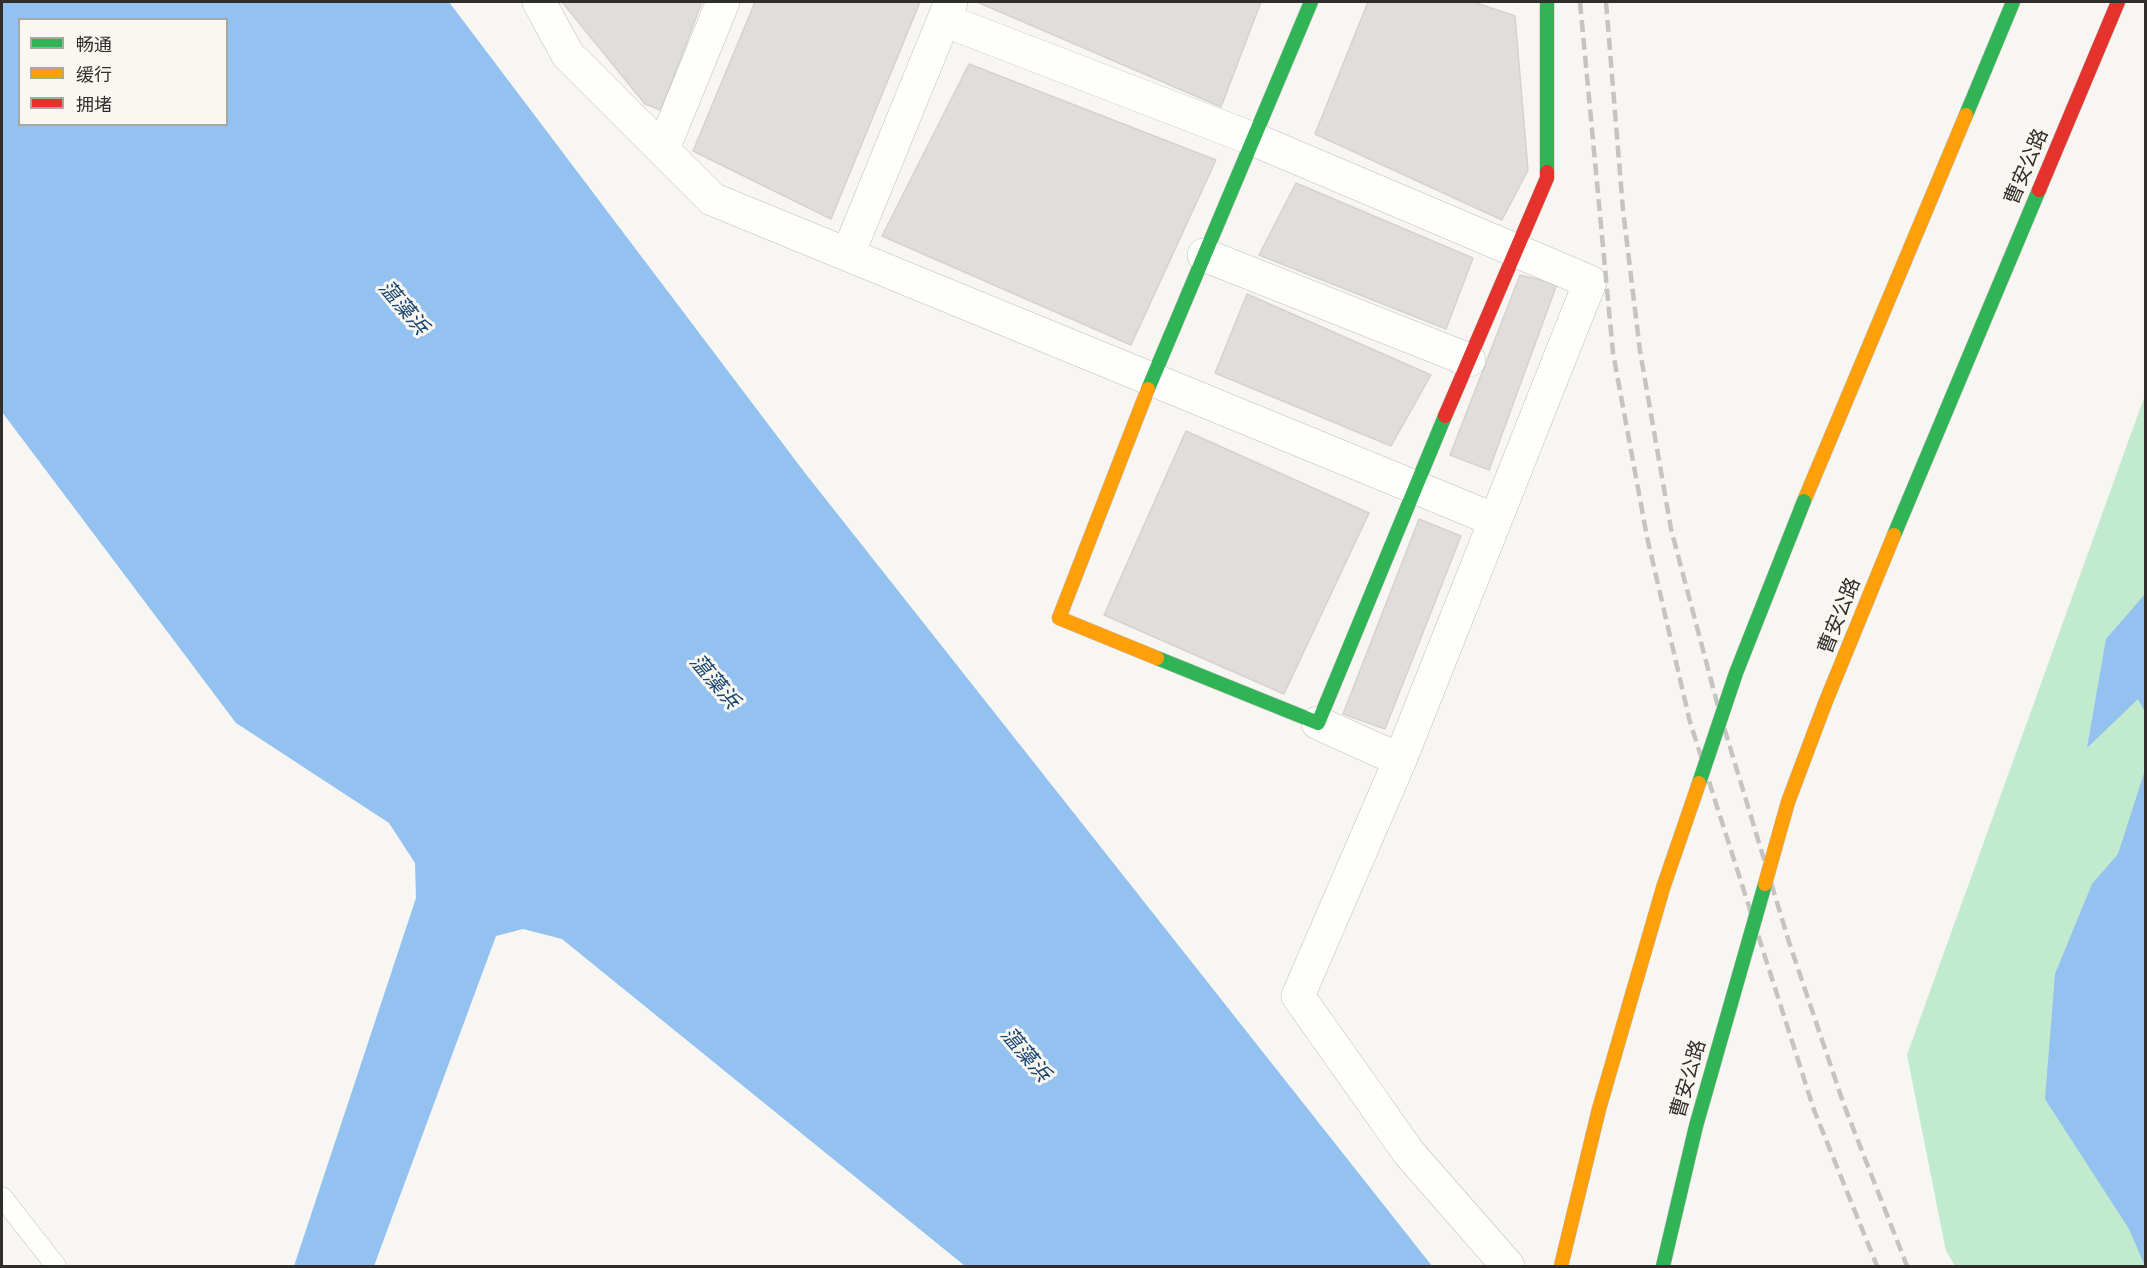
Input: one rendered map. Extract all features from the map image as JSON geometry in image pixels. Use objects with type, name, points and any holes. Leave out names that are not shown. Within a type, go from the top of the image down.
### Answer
[{"type":"main road","points":[[1311,2],[1152,378],[1059,618],[1318,723],[1415,486],[1547,178],[1547,2]]},
{"type":"main road","points":[[1561,1266],[1599,1109],[1663,888],[1736,673],[1804,501],[2013,2]]},
{"type":"main road","name":"曹安公路","points":[[1662,1266],[1696,1126],[1788,802],[1826,701],[1894,535],[2118,2]]},
{"type":"street","points":[[539,2],[568,55],[712,199],[1495,520]]},
{"type":"street","points":[[663,149],[723,2]]},
{"type":"street","points":[[848,254],[947,11],[1590,282],[1400,760],[1298,996],[1409,1153],[1508,1266]]},
{"type":"street","points":[[1204,255],[1469,360]]},
{"type":"street","points":[[1318,723],[1400,760]]},
{"type":"lane","points":[[2,1197],[56,1266]]},
{"type":"green space","points":[[2145,395],[2145,1266],[1955,1266],[1946,1251],[1907,1055]]},
{"type":"water","name":"蕰藻浜","points":[[2,2],[449,2],[805,473],[1432,1266],[965,1266],[562,939],[523,929],[496,936],[374,1266],[294,1266],[416,898],[415,863],[389,823],[236,723],[2,412]]},
{"type":"water","points":[[2145,594],[2145,712],[2138,699],[2087,748],[2106,639]]},
{"type":"water","points":[[2145,770],[2146,1266],[2129,1229],[2045,1099],[2055,974],[2092,884],[2118,854]]},
{"type":"building","points":[[562,2],[702,2],[661,110],[645,104]]},
{"type":"building","points":[[755,2],[920,2],[831,219],[693,151]]},
{"type":"building","points":[[977,2],[1261,2],[1221,107]]},
{"type":"building","points":[[1368,2],[1473,2],[1515,16],[1528,170],[1502,220],[1315,134]]},
{"type":"building","points":[[969,64],[1216,160],[1131,345],[882,236]]},
{"type":"building","points":[[1296,183],[1473,258],[1446,329],[1259,255]]},
{"type":"building","points":[[1520,275],[1557,284],[1489,470],[1450,455]]},
{"type":"building","points":[[1247,294],[1431,375],[1391,446],[1215,373]]},
{"type":"building","points":[[1186,431],[1369,513],[1284,694],[1104,615]]},
{"type":"building","points":[[1419,519],[1461,536],[1385,729],[1343,714]]},
{"type":"railway","points":[[1580,2],[1613,353],[1647,537],[1690,722],[1814,1110],[1877,1266]]},
{"type":"railway","points":[[1606,2],[1623,210],[1640,351],[1671,529],[1720,714],[1789,942],[1844,1105],[1907,1266]]},
{"type":"traffic: fast","points":[[1148,389],[1311,2]]},
{"type":"traffic: fast","points":[[1547,2],[1547,172]]},
{"type":"traffic: fast","points":[[1966,115],[2013,2]]},
{"type":"traffic: fast","points":[[1894,535],[2039,190]]},
{"type":"traffic: fast","points":[[1157,658],[1318,723],[1445,416]]},
{"type":"traffic: fast","points":[[1699,783],[1736,673],[1804,501]]},
{"type":"traffic: fast","points":[[1663,1266],[1696,1126],[1765,884]]},
{"type":"traffic: slow","points":[[1804,501],[1966,115]]},
{"type":"traffic: slow","points":[[1148,389],[1059,618],[1157,658]]},
{"type":"traffic: slow","points":[[1765,884],[1788,802],[1826,701],[1894,535]]},
{"type":"traffic: slow","points":[[1561,1266],[1599,1109],[1663,888],[1699,783]]},
{"type":"traffic: jam","points":[[2039,190],[2118,2]]},
{"type":"traffic: jam","points":[[1445,416],[1547,178],[1547,172]]}]
